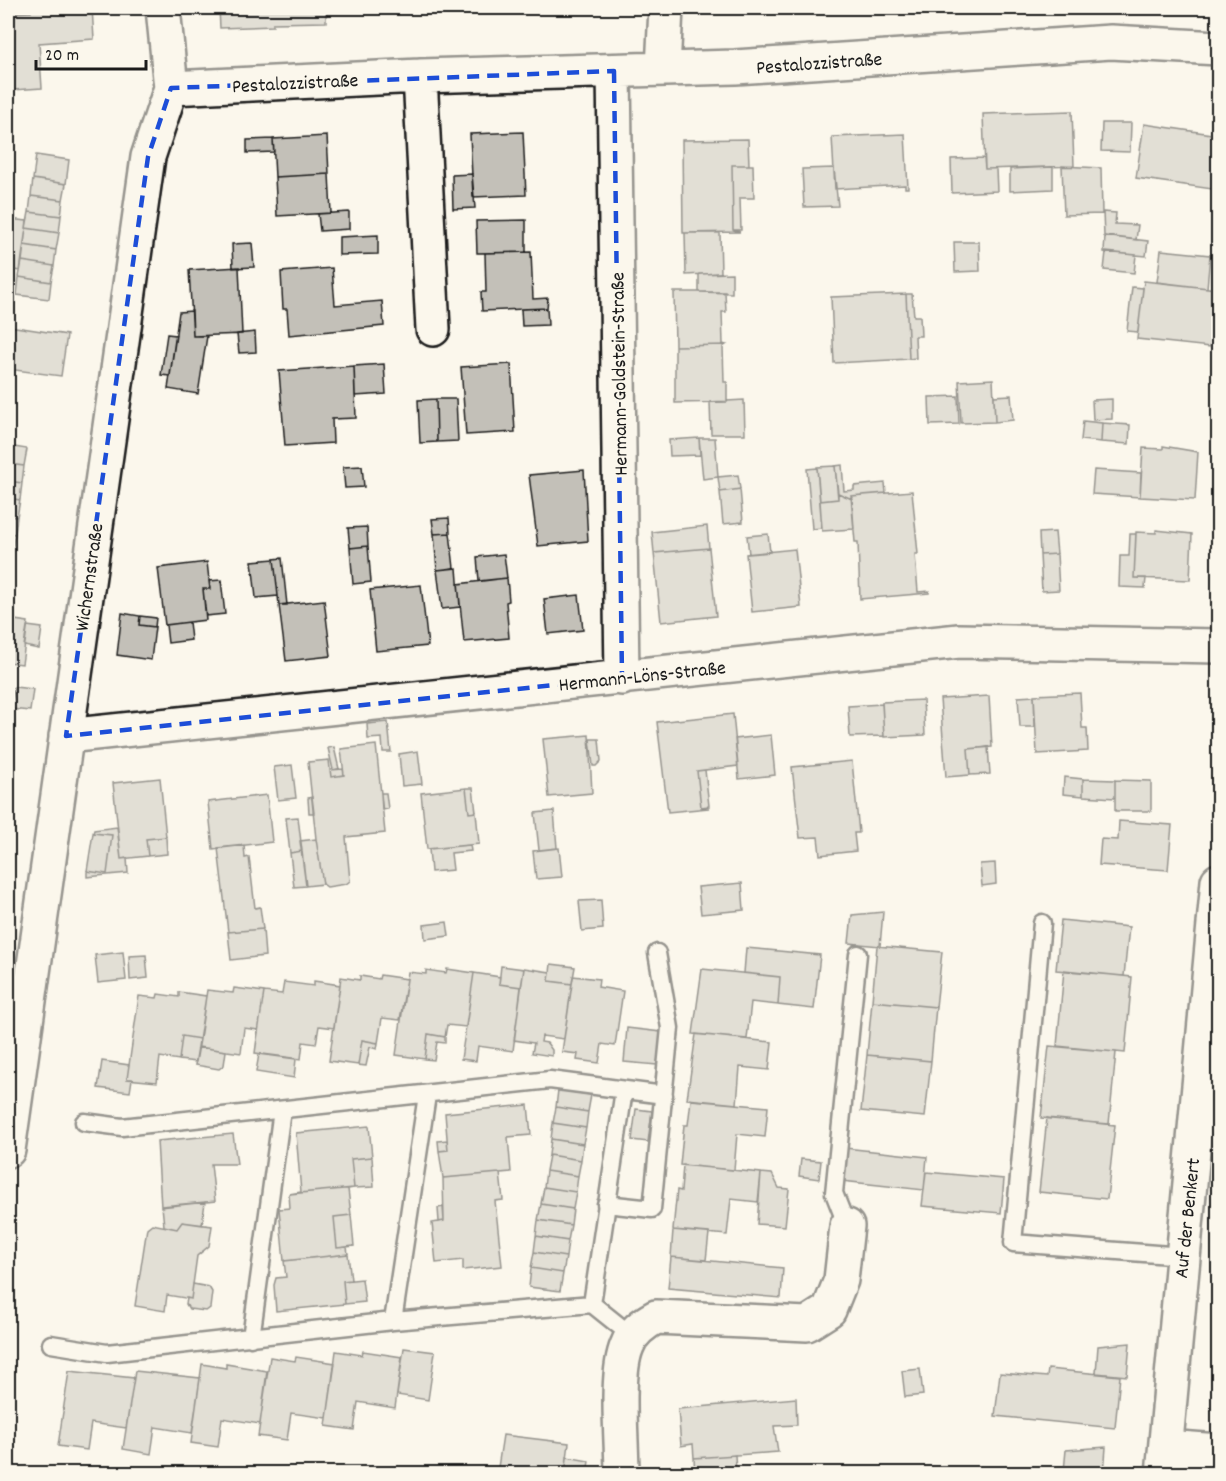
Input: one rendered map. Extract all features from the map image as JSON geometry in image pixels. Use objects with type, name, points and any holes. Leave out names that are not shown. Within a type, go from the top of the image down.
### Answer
[{"type":"street","name":"Wichernstraße","points":[[8,1150],[148,156],[171,88],[163,8]]},
{"type":"street","points":[[663,69],[666,8]]},
{"type":"street","name":"Pestalozzistraße","points":[[171,88],[420,76],[735,67],[1111,42],[1218,48]]},
{"type":"street","name":"Hermann-Goldstein-Straße","points":[[614,71],[622,678]]},
{"type":"street","points":[[420,76],[433,329]]},
{"type":"street","name":"Hermann-Löns-Straße","points":[[66,736],[959,641],[1218,646]]},
{"type":"street","name":"Auf der Benkert","points":[[1218,881],[1216,949],[1164,1460],[1218,1451]]},
{"type":"street","points":[[622,1473],[622,1369],[626,1348],[632,1336],[643,1324],[656,1317],[807,1324],[829,1310],[841,1280],[847,1226]]},
{"type":"lane","points":[[1042,923],[1013,1243],[1183,1256]]},
{"type":"lane","points":[[606,1204],[652,1209],[670,1028],[657,953]]},
{"type":"lane","points":[[847,1226],[834,1193],[858,954]]},
{"type":"lane","points":[[84,1122],[122,1127],[550,1080],[664,1095]]},
{"type":"lane","points":[[592,1304],[624,1090]]},
{"type":"lane","points":[[393,1321],[427,1095]]},
{"type":"lane","points":[[251,1338],[282,1110]]},
{"type":"lane","points":[[51,1344],[107,1353],[393,1321],[592,1304],[632,1336]]},
{"type":"highlighted area","points":[[614,71],[622,678],[66,736],[148,157],[171,88]]},
{"type":"building","points":[[8,8],[11,45],[8,45]]},
{"type":"building","points":[[8,8],[31,8],[31,12],[9,13]]},
{"type":"building","points":[[31,8],[92,8],[94,39],[39,43],[42,88],[13,90],[9,13],[31,12]]},
{"type":"building","points":[[219,8],[326,8],[326,22],[273,23],[273,26],[220,28]]},
{"type":"building","points":[[8,105],[13,105],[13,125],[8,124]]},
{"type":"building","points":[[1072,111],[1074,166],[985,169],[983,114]]},
{"type":"building","points":[[1102,123],[1131,123],[1130,152],[1101,151]]},
{"type":"building","points":[[1144,124],[1218,135],[1212,189],[1136,178]]},
{"type":"building","points":[[523,132],[526,195],[473,197],[470,134]]},
{"type":"building","points":[[905,134],[908,188],[905,188],[905,185],[835,189],[832,137]]},
{"type":"building","points":[[327,136],[329,174],[275,177],[273,139]]},
{"type":"building","points":[[273,139],[274,152],[247,153],[247,140]]},
{"type":"building","points":[[748,139],[749,165],[732,165],[733,230],[740,232],[683,233],[682,140]]},
{"type":"building","points":[[36,155],[69,160],[66,184],[33,179]]},
{"type":"building","points":[[984,158],[985,169],[996,169],[997,191],[952,193],[951,159]]},
{"type":"building","points":[[732,165],[753,165],[754,198],[740,198],[741,230],[733,230]]},
{"type":"building","points":[[1062,166],[1101,168],[1102,214],[1064,215]]},
{"type":"building","points":[[1053,167],[1053,189],[1010,191],[1010,169]]},
{"type":"building","points":[[834,168],[838,206],[804,207],[802,169]]},
{"type":"building","points":[[329,174],[331,213],[277,216],[275,177]]},
{"type":"building","points":[[472,174],[475,208],[453,209],[452,175]]},
{"type":"building","points":[[33,179],[66,184],[63,200],[31,196]]},
{"type":"building","points":[[31,196],[63,200],[61,216],[29,212]]},
{"type":"building","points":[[29,212],[61,216],[59,233],[26,228]]},
{"type":"building","points":[[349,212],[349,229],[320,231],[318,214]]},
{"type":"building","points":[[1103,212],[1116,213],[1115,224],[1138,225],[1136,240],[1104,236]]},
{"type":"building","points":[[8,219],[27,221],[20,271],[8,269]]},
{"type":"building","points":[[526,220],[526,252],[477,253],[476,221]]},
{"type":"building","points":[[26,228],[59,233],[56,250],[24,245]]},
{"type":"building","points":[[685,233],[720,233],[721,273],[686,275]]},
{"type":"building","points":[[378,235],[378,254],[339,255],[339,237]]},
{"type":"building","points":[[1105,236],[1148,241],[1146,256],[1104,252]]},
{"type":"building","points":[[954,242],[979,242],[980,271],[955,272]]},
{"type":"building","points":[[252,243],[254,267],[233,268],[232,244]]},
{"type":"building","points":[[24,245],[56,250],[54,266],[22,261]]},
{"type":"building","points":[[1161,250],[1210,255],[1207,288],[1157,282]]},
{"type":"building","points":[[531,252],[533,299],[548,298],[547,308],[482,311],[481,292],[486,292],[485,253]]},
{"type":"building","points":[[1106,252],[1136,255],[1134,273],[1104,270]]},
{"type":"building","points":[[22,261],[54,266],[51,282],[19,277]]},
{"type":"building","points":[[239,267],[242,334],[193,336],[189,270]]},
{"type":"building","points":[[332,268],[335,305],[382,301],[384,326],[289,335],[287,309],[283,309],[281,272]]},
{"type":"building","points":[[732,273],[732,293],[699,292],[699,274]]},
{"type":"building","points":[[19,277],[51,282],[49,299],[17,295]]},
{"type":"building","points":[[1144,281],[1217,289],[1210,347],[1137,339]]},
{"type":"building","points":[[1132,287],[1143,288],[1138,332],[1127,331]]},
{"type":"building","points":[[674,292],[725,292],[726,312],[722,312],[723,344],[726,345],[675,346]]},
{"type":"building","points":[[906,294],[909,359],[834,363],[831,297]]},
{"type":"building","points":[[906,294],[912,294],[914,316],[920,316],[921,336],[915,336],[916,358],[909,359]]},
{"type":"building","points":[[547,308],[548,325],[522,326],[521,309]]},
{"type":"building","points":[[192,311],[193,336],[207,336],[198,394],[168,389],[179,312]]},
{"type":"building","points":[[9,326],[67,335],[61,376],[8,369]]},
{"type":"building","points":[[255,332],[256,352],[239,353],[237,334]]},
{"type":"building","points":[[167,334],[176,335],[170,376],[161,375]]},
{"type":"building","points":[[726,345],[723,347],[727,402],[675,403],[675,346]]},
{"type":"building","points":[[384,364],[386,394],[355,396],[354,366]]},
{"type":"building","points":[[511,364],[515,432],[466,435],[461,367]]},
{"type":"building","points":[[354,366],[356,418],[332,419],[333,443],[285,446],[279,371]]},
{"type":"building","points":[[993,379],[995,422],[961,423],[959,381]]},
{"type":"building","points":[[1011,395],[1013,420],[995,422],[994,396]]},
{"type":"building","points":[[958,396],[959,424],[930,425],[929,397]]},
{"type":"building","points":[[436,399],[456,399],[458,441],[437,442]]},
{"type":"building","points":[[436,399],[437,442],[420,443],[418,400]]},
{"type":"building","points":[[1112,399],[1112,419],[1093,420],[1092,400]]},
{"type":"building","points":[[744,400],[745,434],[711,434],[710,402]]},
{"type":"building","points":[[1083,421],[1102,423],[1101,442],[1081,440]]},
{"type":"building","points":[[1102,423],[1130,425],[1129,444],[1101,442]]},
{"type":"building","points":[[699,438],[700,455],[670,456],[669,440]]},
{"type":"building","points":[[699,438],[715,438],[718,477],[703,479]]},
{"type":"building","points":[[8,446],[27,449],[24,466],[8,464]]},
{"type":"building","points":[[1163,446],[1198,452],[1195,500],[1140,497],[1143,448],[1163,449]]},
{"type":"building","points":[[8,464],[24,466],[22,483],[8,481]]},
{"type":"building","points":[[842,465],[844,491],[854,490],[854,486],[885,483],[886,493],[851,496],[852,499],[838,493],[835,466]]},
{"type":"building","points":[[362,466],[364,487],[345,488],[343,467]]},
{"type":"building","points":[[835,466],[838,499],[820,501],[817,467]]},
{"type":"building","points":[[817,468],[822,528],[812,529],[807,469]]},
{"type":"building","points":[[584,470],[588,541],[538,546],[529,475]]},
{"type":"building","points":[[1094,470],[1141,473],[1140,497],[1092,494]]},
{"type":"building","points":[[738,475],[740,489],[720,492],[718,477]]},
{"type":"building","points":[[8,481],[22,483],[20,500],[8,498]]},
{"type":"building","points":[[740,489],[743,522],[723,524],[720,492]]},
{"type":"building","points":[[912,491],[918,554],[915,554],[918,592],[929,591],[929,593],[860,599],[858,542],[855,542],[851,496]]},
{"type":"building","points":[[838,493],[852,499],[854,529],[822,531],[820,501],[838,499]]},
{"type":"building","points":[[8,498],[20,500],[17,517],[8,516]]},
{"type":"building","points":[[8,516],[17,517],[15,534],[8,533]]},
{"type":"building","points":[[449,518],[450,533],[434,534],[432,519]]},
{"type":"building","points":[[707,526],[709,548],[654,553],[652,532]]},
{"type":"building","points":[[367,527],[368,546],[350,548],[348,528]]},
{"type":"building","points":[[1156,530],[1192,534],[1190,580],[1134,578],[1136,532],[1156,533]]},
{"type":"building","points":[[1055,532],[1057,554],[1040,555],[1039,533]]},
{"type":"building","points":[[8,533],[15,534],[12,551],[8,550]]},
{"type":"building","points":[[450,533],[454,568],[437,570],[434,534]]},
{"type":"building","points":[[768,534],[770,552],[749,554],[747,536]]},
{"type":"building","points":[[1130,534],[1136,534],[1134,578],[1146,578],[1145,588],[1119,587],[1120,556],[1129,556]]},
{"type":"building","points":[[368,546],[371,582],[353,584],[350,548]]},
{"type":"building","points":[[709,548],[716,616],[661,622],[654,553]]},
{"type":"building","points":[[795,549],[801,607],[752,612],[746,554]]},
{"type":"building","points":[[8,550],[12,551],[10,568],[8,568]]},
{"type":"building","points":[[504,554],[507,578],[479,581],[477,557]]},
{"type":"building","points":[[1057,554],[1059,590],[1042,591],[1040,555]]},
{"type":"building","points":[[282,558],[287,605],[279,605],[274,559]]},
{"type":"building","points":[[274,559],[278,596],[256,598],[252,561]]},
{"type":"building","points":[[207,562],[210,589],[203,589],[206,620],[165,625],[158,568]]},
{"type":"building","points":[[457,568],[460,607],[442,609],[437,570]]},
{"type":"building","points":[[507,578],[509,638],[464,642],[458,584]]},
{"type":"building","points":[[221,580],[225,614],[206,616],[203,589],[210,589],[209,581]]},
{"type":"building","points":[[421,585],[428,646],[376,651],[370,590]]},
{"type":"building","points":[[579,595],[583,630],[548,634],[544,599]]},
{"type":"building","points":[[324,600],[331,656],[286,661],[279,605]]},
{"type":"building","points":[[122,613],[140,616],[139,625],[155,627],[151,660],[117,655]]},
{"type":"building","points":[[140,616],[156,618],[155,627],[139,625]]},
{"type":"building","points":[[8,619],[28,622],[22,664],[8,662]]},
{"type":"building","points":[[189,622],[191,640],[168,643],[166,625]]},
{"type":"building","points":[[27,626],[42,628],[39,649],[24,646]]},
{"type":"building","points":[[14,687],[33,689],[30,711],[11,709]]},
{"type":"building","points":[[1080,693],[1082,728],[1087,728],[1088,751],[1037,754],[1034,695]]},
{"type":"building","points":[[989,696],[992,747],[968,749],[970,775],[946,777],[940,699]]},
{"type":"building","points":[[1034,696],[1035,727],[1020,727],[1018,697]]},
{"type":"building","points":[[923,700],[925,735],[884,737],[882,702]]},
{"type":"building","points":[[882,704],[884,736],[850,737],[848,706]]},
{"type":"building","points":[[733,714],[738,766],[697,771],[701,807],[709,808],[668,812],[657,722]]},
{"type":"building","points":[[388,722],[391,752],[383,752],[382,738],[368,739],[367,724]]},
{"type":"building","points":[[589,735],[592,793],[549,797],[543,739]]},
{"type":"building","points":[[771,735],[775,775],[739,779],[735,739]]},
{"type":"building","points":[[590,739],[599,739],[601,761],[596,766],[593,766]]},
{"type":"building","points":[[376,745],[385,833],[346,837],[350,881],[346,884],[327,887],[323,884],[316,839],[308,762],[329,760],[331,777],[344,775],[341,749]]},
{"type":"building","points":[[334,747],[339,769],[333,770],[328,748]]},
{"type":"building","points":[[988,747],[990,774],[970,775],[968,749]]},
{"type":"building","points":[[418,751],[422,784],[402,786],[399,754]]},
{"type":"building","points":[[852,761],[859,833],[854,833],[856,851],[820,855],[818,837],[800,838],[792,767]]},
{"type":"building","points":[[292,765],[296,798],[278,800],[274,767]]},
{"type":"building","points":[[343,769],[344,775],[331,777],[330,770]]},
{"type":"building","points":[[705,770],[709,806],[701,807],[697,771]]},
{"type":"building","points":[[1064,777],[1083,779],[1083,796],[1063,794]]},
{"type":"building","points":[[160,778],[166,837],[146,839],[148,856],[121,859],[113,783]]},
{"type":"building","points":[[1083,779],[1115,780],[1115,798],[1083,796]]},
{"type":"building","points":[[1115,780],[1151,781],[1151,811],[1115,811]]},
{"type":"building","points":[[466,788],[469,813],[476,812],[479,844],[427,849],[421,793]]},
{"type":"building","points":[[466,788],[473,788],[476,812],[469,813]]},
{"type":"building","points":[[381,793],[386,793],[388,809],[382,810]]},
{"type":"building","points":[[267,795],[272,842],[213,849],[208,802]]},
{"type":"building","points":[[312,797],[314,813],[309,813],[308,798]]},
{"type":"building","points":[[554,811],[557,848],[539,850],[535,813]]},
{"type":"building","points":[[298,817],[302,851],[290,853],[286,818]]},
{"type":"building","points":[[1119,821],[1172,825],[1168,870],[1099,865],[1101,839],[1118,840]]},
{"type":"building","points":[[117,827],[121,859],[127,858],[128,873],[87,877],[87,871],[107,874],[112,835],[93,833],[94,830]]},
{"type":"building","points":[[93,833],[112,835],[107,874],[87,871]]},
{"type":"building","points":[[166,837],[167,854],[148,856],[146,839]]},
{"type":"building","points":[[316,839],[323,884],[306,886],[300,841]]},
{"type":"building","points":[[244,845],[245,858],[249,857],[255,908],[260,907],[263,929],[228,932],[218,848]]},
{"type":"building","points":[[470,845],[471,851],[451,853],[453,870],[431,872],[429,849]]},
{"type":"building","points":[[559,848],[562,877],[536,879],[533,851]]},
{"type":"building","points":[[302,851],[306,886],[294,887],[290,853]]},
{"type":"building","points":[[995,863],[996,884],[982,886],[980,864]]},
{"type":"building","points":[[742,883],[744,910],[701,914],[698,887]]},
{"type":"building","points":[[601,900],[603,929],[582,931],[579,901]]},
{"type":"building","points":[[883,912],[880,946],[849,943],[852,915]]},
{"type":"building","points":[[1061,920],[1129,927],[1124,976],[1056,970]]},
{"type":"building","points":[[447,922],[449,936],[425,939],[424,925]]},
{"type":"building","points":[[263,929],[265,956],[231,960],[228,932]]},
{"type":"building","points":[[877,946],[942,952],[936,1007],[872,1001]]},
{"type":"building","points":[[746,948],[820,955],[814,1009],[778,1005],[780,977],[744,973]]},
{"type":"building","points":[[123,952],[126,980],[98,983],[95,955]]},
{"type":"building","points":[[146,955],[148,978],[130,980],[129,956]]},
{"type":"building","points":[[551,964],[575,967],[572,984],[549,981]]},
{"type":"building","points":[[501,966],[524,969],[521,987],[499,984]]},
{"type":"building","points":[[524,968],[550,972],[549,981],[572,984],[564,1039],[542,1036],[541,1042],[547,1043],[552,1050],[552,1056],[532,1053],[534,1043],[514,1040]]},
{"type":"building","points":[[447,969],[474,973],[466,1027],[447,1025],[445,1037],[428,1034],[425,1059],[396,1055],[408,972],[426,974],[426,970],[446,973]]},
{"type":"building","points":[[702,969],[780,977],[778,1005],[751,1002],[747,1039],[693,1034]]},
{"type":"building","points":[[1064,970],[1132,977],[1125,1053],[1057,1046]]},
{"type":"building","points":[[474,973],[500,977],[499,984],[521,987],[513,1051],[478,1046],[476,1061],[461,1059]]},
{"type":"building","points":[[380,975],[407,979],[400,1020],[382,1018],[378,1043],[362,1040],[358,1065],[329,1061],[341,977],[360,980],[360,976],[379,979]]},
{"type":"building","points":[[573,976],[599,979],[598,987],[623,991],[615,1046],[602,1044],[599,1063],[577,1060],[578,1054],[562,1052]]},
{"type":"building","points":[[314,981],[340,985],[334,1028],[319,1026],[316,1044],[303,1042],[301,1059],[255,1053],[264,992],[282,994],[284,982],[314,986]]},
{"type":"building","points":[[234,988],[264,992],[255,1053],[258,1030],[244,1028],[241,1053],[198,1047],[207,990],[233,993]]},
{"type":"building","points":[[179,992],[206,996],[200,1039],[182,1036],[179,1060],[160,1057],[157,1082],[127,1079],[139,996],[157,998],[158,994],[179,997]]},
{"type":"building","points":[[872,1001],[936,1007],[931,1061],[867,1055]]},
{"type":"building","points":[[627,1028],[661,1032],[657,1065],[624,1062]]},
{"type":"building","points":[[428,1034],[445,1037],[445,1043],[437,1042],[434,1060],[425,1059]]},
{"type":"building","points":[[696,1034],[772,1042],[769,1070],[740,1067],[737,1104],[687,1099]]},
{"type":"building","points":[[182,1036],[200,1039],[196,1062],[179,1060]]},
{"type":"building","points":[[362,1040],[378,1043],[377,1049],[370,1047],[366,1066],[358,1065]]},
{"type":"building","points":[[1049,1046],[1116,1052],[1109,1124],[1041,1118]]},
{"type":"building","points":[[198,1047],[226,1051],[224,1065],[219,1069],[195,1065]]},
{"type":"building","points":[[259,1054],[296,1059],[294,1078],[256,1072]]},
{"type":"building","points":[[867,1055],[931,1061],[925,1117],[861,1111]]},
{"type":"building","points":[[102,1061],[129,1065],[127,1079],[132,1079],[130,1092],[98,1088]]},
{"type":"building","points":[[558,1090],[591,1095],[588,1112],[556,1107]]},
{"type":"building","points":[[691,1100],[768,1107],[765,1137],[737,1134],[734,1170],[680,1165],[684,1125],[688,1125]]},
{"type":"building","points":[[528,1105],[531,1135],[508,1137],[511,1172],[443,1178],[439,1151],[448,1150],[445,1113]]},
{"type":"building","points":[[556,1107],[588,1112],[586,1128],[553,1123]]},
{"type":"building","points":[[636,1109],[652,1111],[648,1142],[632,1140]]},
{"type":"building","points":[[1047,1118],[1115,1125],[1107,1199],[1039,1192]]},
{"type":"building","points":[[553,1123],[586,1128],[583,1144],[551,1139]]},
{"type":"building","points":[[369,1126],[372,1157],[351,1159],[354,1188],[289,1194],[301,1192],[296,1133]]},
{"type":"building","points":[[233,1134],[237,1164],[211,1164],[215,1201],[161,1207],[157,1141]]},
{"type":"building","points":[[551,1139],[583,1144],[581,1160],[549,1155]]},
{"type":"building","points":[[447,1140],[448,1150],[439,1151],[438,1141]]},
{"type":"building","points":[[845,1148],[927,1157],[924,1190],[842,1181]]},
{"type":"building","points":[[549,1155],[581,1160],[578,1176],[546,1171]]},
{"type":"building","points":[[372,1157],[374,1187],[354,1188],[351,1159]]},
{"type":"building","points":[[801,1159],[821,1161],[819,1179],[799,1176]]},
{"type":"building","points":[[683,1165],[761,1173],[758,1202],[731,1199],[727,1235],[673,1230],[677,1190],[681,1191]]},
{"type":"building","points":[[546,1171],[578,1176],[576,1192],[544,1187]]},
{"type":"building","points":[[511,1172],[500,1173],[503,1200],[495,1201],[502,1266],[463,1270],[463,1260],[436,1263],[432,1223],[444,1221],[443,1178]]},
{"type":"building","points":[[926,1172],[1004,1179],[1001,1213],[922,1206]]},
{"type":"building","points":[[761,1173],[772,1174],[779,1188],[789,1189],[785,1226],[757,1224]]},
{"type":"building","points":[[544,1187],[576,1192],[573,1209],[541,1204]]},
{"type":"building","points":[[354,1188],[348,1189],[351,1215],[334,1217],[337,1248],[347,1247],[348,1254],[284,1261],[279,1209],[290,1208],[289,1194]]},
{"type":"building","points":[[205,1202],[202,1225],[182,1222],[177,1229],[164,1226],[162,1206]]},
{"type":"building","points":[[541,1204],[573,1209],[571,1225],[538,1220]]},
{"type":"building","points":[[443,1207],[444,1221],[439,1222],[438,1208]]},
{"type":"building","points":[[351,1215],[354,1246],[337,1248],[334,1217]]},
{"type":"building","points":[[538,1220],[571,1225],[568,1241],[536,1236]]},
{"type":"building","points":[[182,1222],[212,1226],[209,1246],[197,1256],[191,1299],[167,1295],[165,1311],[135,1306],[147,1228],[152,1224],[177,1229]]},
{"type":"building","points":[[673,1230],[709,1233],[706,1260],[671,1257]]},
{"type":"building","points":[[536,1236],[568,1241],[566,1257],[534,1252]]},
{"type":"building","points":[[534,1252],[566,1257],[563,1273],[531,1268]]},
{"type":"building","points":[[348,1254],[351,1280],[343,1281],[345,1304],[276,1311],[274,1285],[276,1278],[286,1277],[284,1261]]},
{"type":"building","points":[[671,1257],[783,1268],[781,1298],[668,1288]]},
{"type":"building","points":[[531,1268],[563,1273],[560,1291],[529,1287]]},
{"type":"building","points":[[362,1279],[365,1302],[345,1304],[343,1281]]},
{"type":"building","points":[[193,1284],[209,1287],[212,1292],[210,1308],[206,1311],[189,1309],[186,1304],[187,1298],[191,1299]]},
{"type":"building","points":[[1130,1343],[1127,1376],[1096,1373],[1098,1346]]},
{"type":"building","points":[[404,1348],[435,1352],[428,1400],[397,1395]]},
{"type":"building","points":[[336,1351],[362,1355],[363,1351],[402,1357],[395,1408],[358,1402],[354,1430],[326,1426]]},
{"type":"building","points":[[270,1357],[295,1361],[296,1357],[335,1363],[327,1418],[291,1413],[287,1440],[258,1436]]},
{"type":"building","points":[[202,1364],[226,1368],[226,1364],[267,1371],[260,1424],[222,1418],[218,1447],[191,1443]]},
{"type":"building","points":[[920,1369],[923,1395],[905,1397],[902,1371]]},
{"type":"building","points":[[1048,1369],[1120,1376],[1115,1428],[995,1416],[1000,1373],[1047,1377]]},
{"type":"building","points":[[69,1371],[134,1378],[126,1428],[91,1423],[87,1450],[58,1446]]},
{"type":"building","points":[[135,1371],[200,1378],[192,1433],[155,1427],[151,1454],[123,1449]]},
{"type":"building","points":[[796,1398],[797,1425],[774,1426],[778,1452],[694,1458],[693,1444],[681,1446],[678,1409]]},
{"type":"building","points":[[503,1435],[569,1443],[565,1474],[497,1474]]},
{"type":"building","points":[[1106,1447],[1104,1474],[1064,1471],[1066,1450]]},
{"type":"building","points":[[735,1455],[736,1472],[695,1474],[694,1458]]},
{"type":"building","points":[[567,1457],[589,1461],[587,1474],[565,1474]]},
{"type":"building","points":[[1035,1467],[1093,1473],[1093,1474],[1034,1474]]}]
